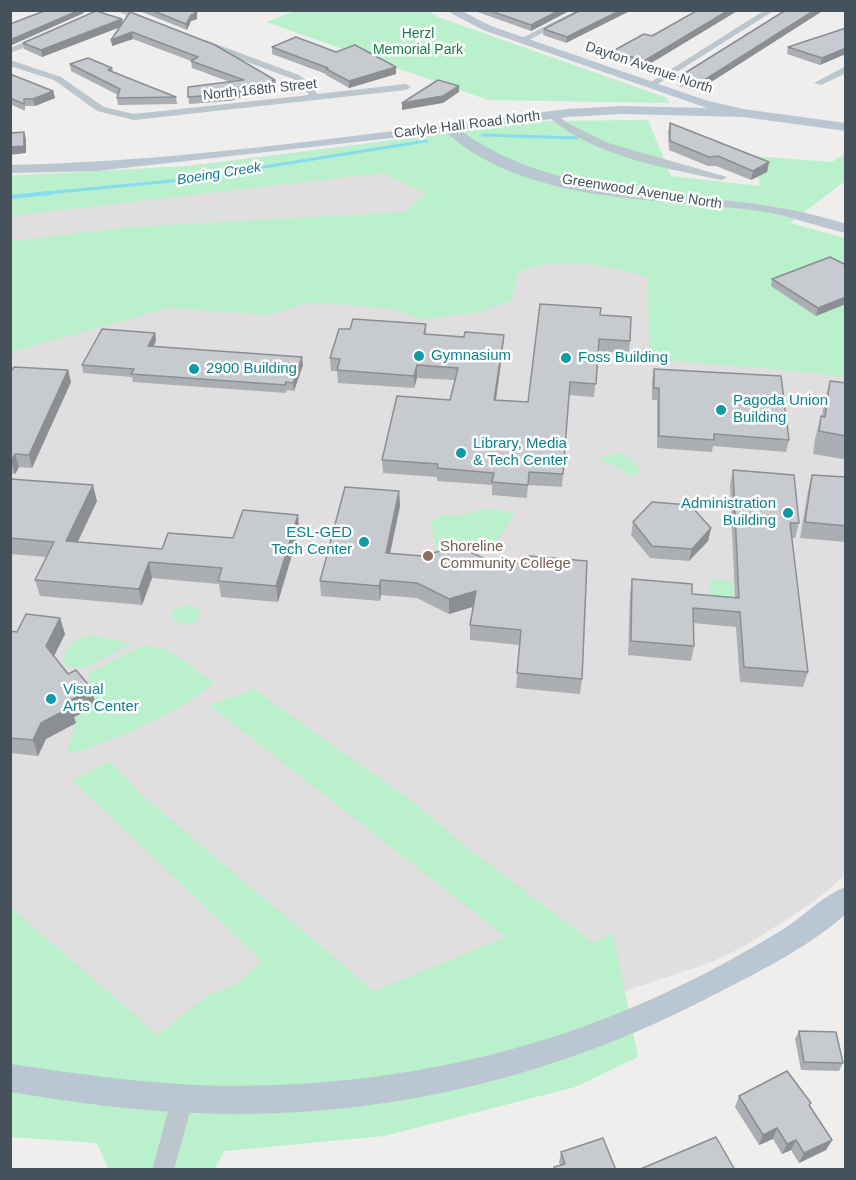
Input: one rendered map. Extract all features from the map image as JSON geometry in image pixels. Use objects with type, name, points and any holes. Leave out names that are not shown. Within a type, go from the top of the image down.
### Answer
[{"type":"street","points":[[73,24],[105,10]]},
{"type":"street","points":[[119,10],[152,23]]},
{"type":"street","name":"Dayton Avenue North","points":[[450,10],[522,40],[650,85],[692,106]]},
{"type":"street","points":[[522,40],[584,10]]},
{"type":"street","points":[[650,85],[771,10]]},
{"type":"street","points":[[10,51],[52,33]]},
{"type":"street","points":[[196,40],[296,77],[308,86],[315,98]]},
{"type":"street","name":"North 168th Street","points":[[10,63],[41,70],[65,82],[102,112],[117,115],[151,116],[406,87]]},
{"type":"street","points":[[818,83],[846,69]]},
{"type":"street","name":"Carlyle Hall Road North","points":[[10,169],[97,167],[191,158],[595,111],[692,106],[763,115],[826,119]]},
{"type":"street","points":[[826,119],[846,112]]},
{"type":"street","points":[[552,115],[558,124],[611,146],[677,169],[722,177]]},
{"type":"street","points":[[826,119],[846,127]]},
{"type":"street","name":"Greenwood Avenue North","points":[[449,128],[470,145],[490,156],[550,178],[624,192],[766,208],[846,229]]},
{"type":"street","points":[[10,1078],[107,1094],[182,1101],[295,1099],[372,1091],[462,1075],[538,1055],[614,1028],[707,987],[788,941],[846,898]]},
{"type":"street","points":[[163,1170],[182,1101]]},
{"type":"shaded area","name":"Shoreline Community College","points":[[433,135],[845,238],[845,875],[812,903],[745,946],[712,962],[625,991],[597,1020],[11,1066],[11,176],[189,166]]},
{"type":"green space","name":"Herzl Memorial Park","points":[[295,11],[428,11],[438,17],[667,98],[669,103],[488,100],[266,22]]},
{"type":"green space","points":[[648,120],[671,176],[760,186],[754,156],[832,162],[845,153],[845,181],[790,223],[845,238],[845,378],[817,373],[649,359],[648,278],[618,269],[564,263],[547,264],[517,273],[512,300],[482,312],[422,319],[393,309],[310,302],[269,315],[169,308],[11,352],[11,241],[131,227],[404,212],[426,194],[383,173],[11,216],[11,176],[189,166],[545,121]]},
{"type":"green space","points":[[621,452],[642,470],[633,476],[599,458]]},
{"type":"green space","points":[[487,508],[515,513],[492,544],[474,550],[437,553],[431,523],[440,515],[459,516]]},
{"type":"green space","points":[[710,579],[733,581],[735,613],[711,611]]},
{"type":"green space","points":[[186,605],[195,607],[200,612],[199,619],[190,625],[175,622],[171,615],[176,608]]},
{"type":"green space","points":[[94,635],[131,644],[84,668],[65,666],[63,657],[71,645],[79,639]]},
{"type":"green space","points":[[143,645],[168,650],[213,682],[204,691],[167,714],[98,745],[66,753],[76,724],[72,718],[96,706],[87,683],[90,681],[88,673]]},
{"type":"green space","points":[[254,689],[416,804],[456,839],[593,943],[613,933],[638,1057],[575,1087],[384,1136],[224,1151],[215,1169],[108,1169],[97,1143],[11,1137],[10,907],[158,1035],[205,997],[239,982],[262,961],[72,780],[110,761],[145,798],[374,991],[506,937],[209,705]]},
{"type":"building","points":[[47,10],[80,10],[10,40],[10,24]]},
{"type":"building","points":[[151,10],[191,10],[197,13],[191,15],[186,24]]},
{"type":"building","points":[[488,10],[560,10],[531,25]]},
{"type":"building","points":[[581,10],[621,10],[567,37],[544,29]]},
{"type":"building","points":[[698,10],[729,10],[644,61],[613,51],[644,34],[652,36]]},
{"type":"building","points":[[786,10],[815,10],[698,84],[677,78]]},
{"type":"building","points":[[96,11],[122,19],[41,50],[23,43]]},
{"type":"building","points":[[130,12],[215,45],[275,80],[228,94],[188,97],[188,87],[244,80],[191,61],[198,57],[132,32],[111,40]]},
{"type":"building","points":[[846,28],[846,48],[822,58],[788,47]]},
{"type":"building","points":[[296,37],[336,52],[355,45],[396,67],[349,81],[326,69],[328,68],[272,47]]},
{"type":"building","points":[[88,58],[112,68],[108,70],[176,97],[117,98],[120,89],[70,64]]},
{"type":"building","points":[[10,74],[53,91],[33,99],[24,99],[24,104],[10,98]]},
{"type":"building","points":[[438,80],[459,86],[443,96],[402,103]]},
{"type":"building","points":[[670,123],[769,162],[753,171],[718,156],[709,157],[670,141]]},
{"type":"building","points":[[24,132],[24,146],[10,147],[10,133]]},
{"type":"building","points":[[830,257],[846,265],[846,297],[818,308],[772,279]]},
{"type":"building","points":[[540,304],[601,308],[600,315],[631,317],[630,341],[599,339],[596,384],[570,382],[563,474],[529,472],[528,485],[492,482],[494,473],[437,468],[438,464],[382,460],[397,396],[450,400],[458,368],[417,365],[414,376],[337,370],[340,359],[330,358],[339,329],[350,329],[353,319],[426,324],[424,334],[464,337],[465,332],[504,335],[494,400],[528,402]]},
{"type":"building","name":"2900 Building","points":[[102,329],[155,333],[148,346],[302,357],[293,383],[286,382],[285,385],[131,374],[134,369],[82,365]]},
{"type":"building","points":[[14,367],[68,370],[29,455],[15,454],[11,461],[10,373]]},
{"type":"building","name":"Pagoda Union Building","points":[[654,369],[781,376],[789,440],[714,434],[714,440],[659,436],[659,388],[654,388]]},
{"type":"building","points":[[830,381],[846,383],[846,436],[819,431],[821,416],[825,417]]},
{"type":"building","points":[[733,470],[794,475],[799,523],[790,523],[808,672],[744,667],[740,612],[693,608],[694,646],[631,641],[632,579],[692,584],[692,594],[739,598]]},
{"type":"building","points":[[812,475],[846,477],[846,526],[805,522]]},
{"type":"building","points":[[10,479],[93,485],[66,541],[162,549],[168,533],[233,538],[243,510],[298,515],[276,586],[218,581],[222,568],[149,562],[139,589],[35,580],[54,542],[10,538]]},
{"type":"building","points":[[345,487],[399,491],[386,553],[422,556],[458,546],[489,561],[528,564],[529,556],[587,561],[582,679],[517,673],[521,630],[470,625],[476,591],[449,599],[417,583],[381,580],[379,586],[320,581]]},
{"type":"building","points":[[652,502],[690,505],[711,528],[692,549],[652,546],[633,522]]},
{"type":"building","name":"Visual Arts Center","points":[[26,614],[60,618],[46,646],[68,674],[76,670],[92,689],[67,702],[71,707],[41,723],[33,740],[10,738],[10,631],[17,632]]},
{"type":"building","points":[[799,1031],[836,1032],[843,1063],[804,1062]]},
{"type":"building","points":[[787,1071],[811,1103],[809,1105],[832,1140],[804,1153],[796,1140],[787,1144],[777,1128],[763,1135],[739,1096]]},
{"type":"building","points":[[716,1137],[735,1170],[638,1170]]},
{"type":"building","points":[[603,1138],[616,1170],[555,1170],[554,1167],[565,1164],[561,1152]]},
{"type":"waterway","name":"Boeing Creek","points":[[483,135],[577,138]]},
{"type":"waterway","name":"Boeing Creek","points":[[36,194],[183,180],[426,141]]},
{"type":"waterway","name":"Boeing Creek","points":[[10,197],[51,193]]},
{"type":"place","name":"Gymnasium","points":[[419,356]]},
{"type":"place","name":"Foss Building","points":[[566,358]]},
{"type":"place","name":"2900 Building","points":[[194,369]]},
{"type":"place","name":"Pagoda Union Building","points":[[721,410]]},
{"type":"place","name":"Library, Media & Tech Center","points":[[461,453]]},
{"type":"place","name":"Administration Building","points":[[788,513]]},
{"type":"place","name":"ESL-GED Tech Center","points":[[364,542]]},
{"type":"place","name":"Shoreline Community College","points":[[428,556]]},
{"type":"place","name":"Visual Arts Center","points":[[51,699]]}]
